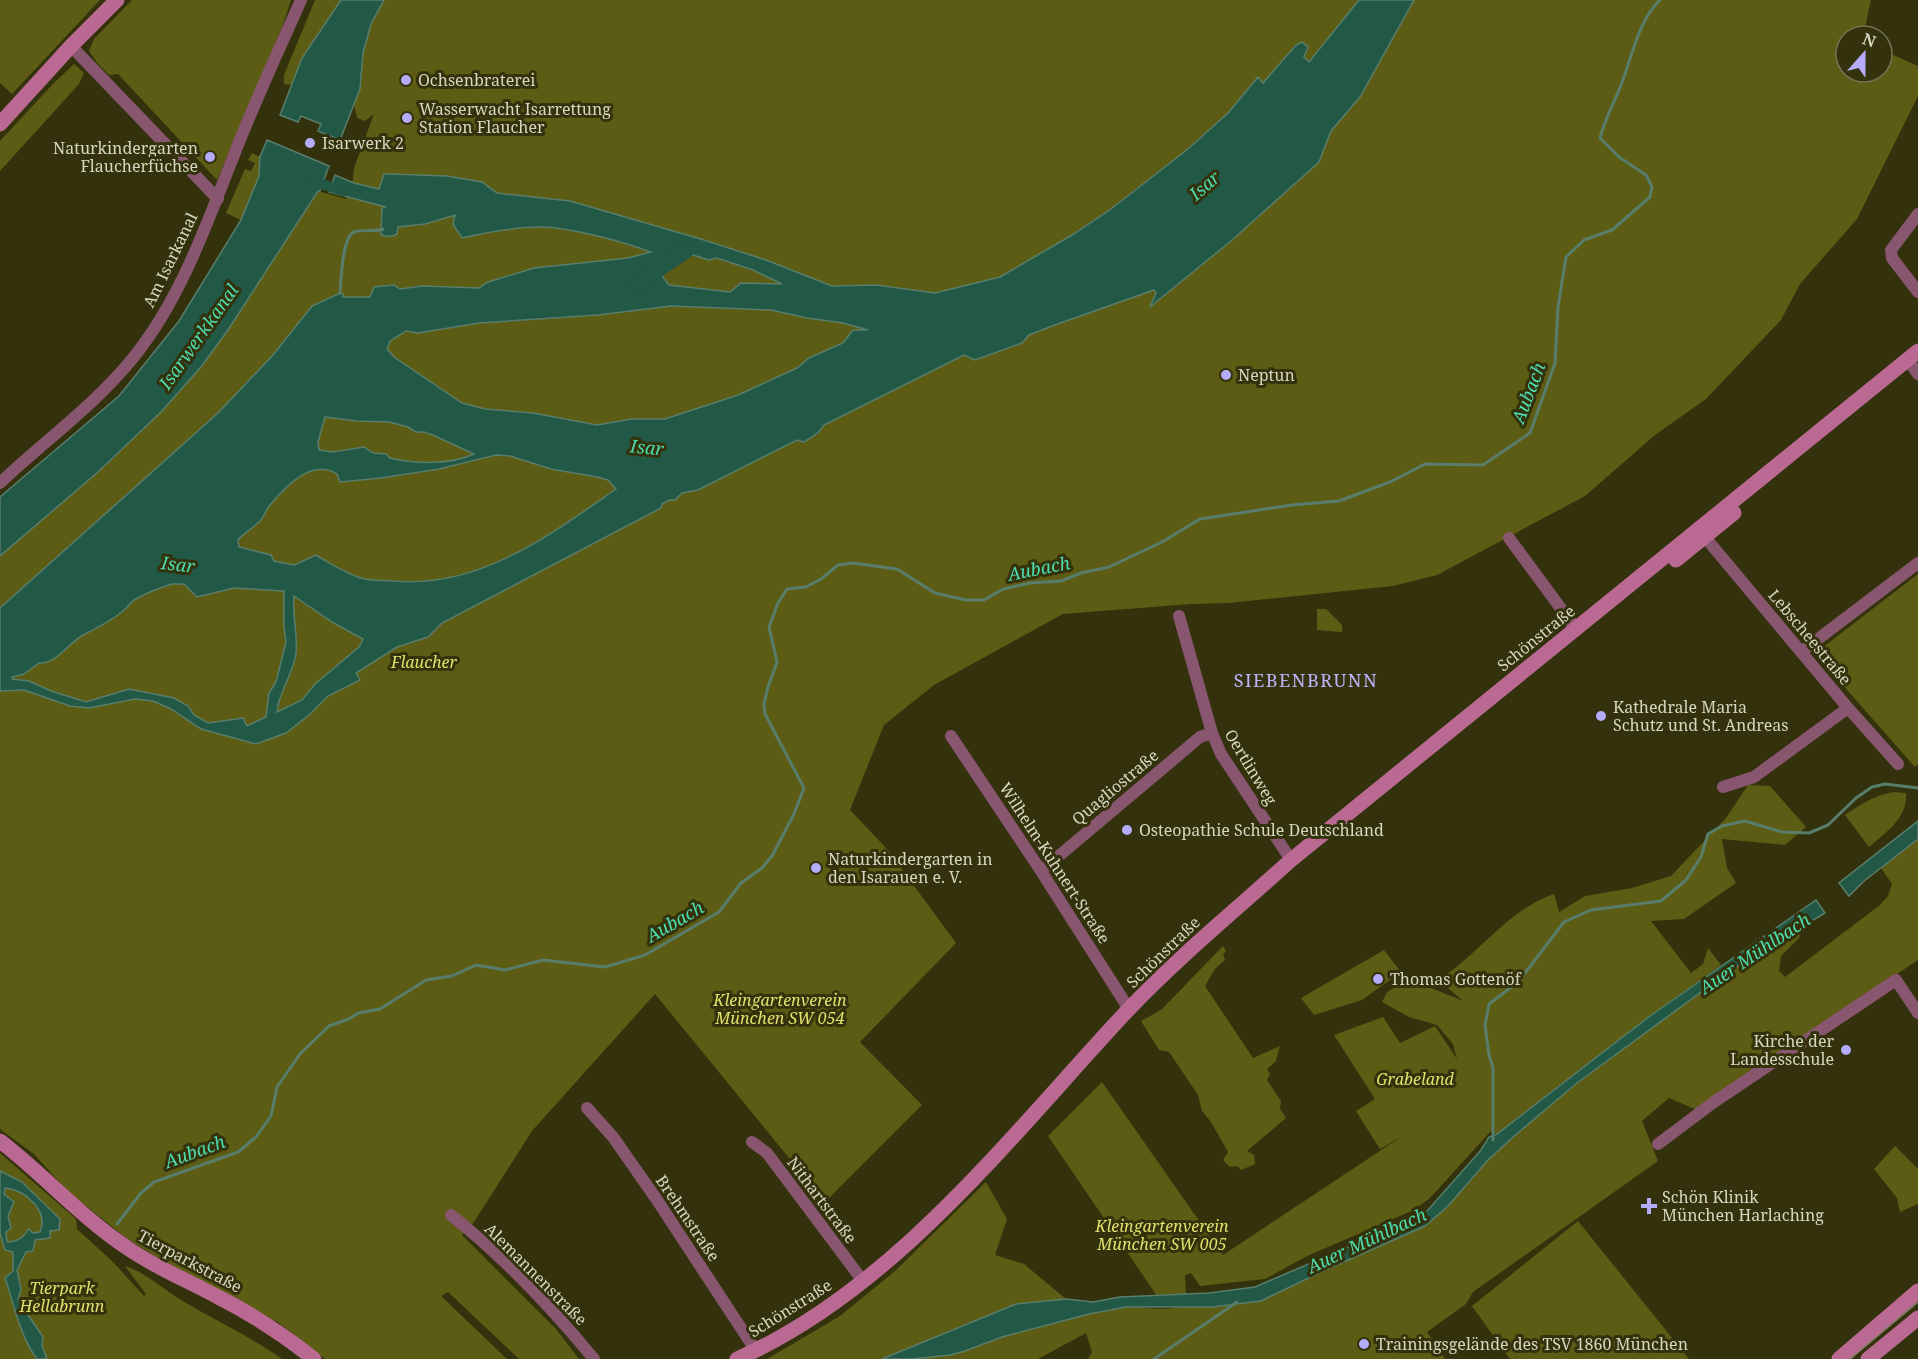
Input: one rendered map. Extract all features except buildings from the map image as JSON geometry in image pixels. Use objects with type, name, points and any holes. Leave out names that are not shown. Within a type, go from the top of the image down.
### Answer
[{"type":"street","points":[[0,124],[71,46],[117,0]]},
{"type":"street","name":"Am Isarkanal","points":[[0,483],[108,387],[134,357],[164,313],[187,270],[218,199],[234,154],[301,0]]},
{"type":"street","points":[[71,46],[218,199]]},
{"type":"street","points":[[1918,214],[1891,250],[1892,258],[1918,292]]},
{"type":"street","name":"Schönstraße","points":[[737,1359],[756,1351],[829,1308],[937,1215],[1072,1074],[1129,1009],[1291,860],[1632,585],[1662,572],[1702,533],[1915,363]]},
{"type":"street","name":"Lebscheestraße","points":[[1702,533],[1848,708],[1898,764]]},
{"type":"street","points":[[1509,538],[1576,629]]},
{"type":"street","points":[[1801,652],[1918,563]]},
{"type":"street","name":"Oertlinweg","points":[[1179,616],[1212,733],[1234,776],[1291,860]]},
{"type":"street","points":[[1723,787],[1754,777],[1848,708]]},
{"type":"street","name":"Quagliostraße","points":[[1041,871],[1200,737],[1212,733]]},
{"type":"street","name":"Wilhelm-Kuhnert-Straße","points":[[951,736],[1129,1009]]},
{"type":"street","points":[[1658,1144],[1714,1102],[1896,980],[1918,1013]]},
{"type":"street","name":"Brehmstraße","points":[[587,1108],[613,1137],[657,1200],[756,1351]]},
{"type":"street","name":"Tierparkstraße","points":[[0,1141],[27,1162],[77,1209],[125,1247],[247,1312],[287,1337],[314,1359]]},
{"type":"street","name":"Nithartstraße","points":[[752,1142],[767,1153],[863,1281]]},
{"type":"street","name":"Alemannenstraße","points":[[452,1215],[525,1281],[594,1359]]},
{"type":"street","points":[[1839,1359],[1918,1292]]},
{"type":"street","points":[[1868,1359],[1918,1318]]},
{"type":"green space","points":[[0,0],[100,0],[12,94],[0,83]]},
{"type":"green space","points":[[132,0],[291,0],[283,25],[217,180],[118,74],[109,75],[89,51],[94,39]]},
{"type":"green space","name":"Flaucher","points":[[315,0],[1871,0],[1866,24],[1834,24],[1834,84],[1894,84],[1894,55],[1918,66],[1918,96],[1857,219],[1800,284],[1781,320],[1706,399],[1655,435],[1585,496],[1437,575],[1393,586],[1228,603],[1063,614],[934,685],[884,725],[850,810],[887,849],[956,943],[860,1042],[922,1105],[825,1202],[655,994],[532,1131],[474,1222],[462,1235],[556,1329],[579,1359],[519,1359],[448,1292],[441,1296],[507,1359],[325,1359],[279,1323],[165,1262],[129,1240],[67,1191],[35,1155],[0,1129],[0,497],[119,396],[179,321],[216,261],[292,231],[318,191],[346,199],[353,180],[354,168],[374,114],[365,121],[357,118],[354,105],[359,91],[299,66],[291,85],[284,84],[284,75]]},
{"type":"green space","points":[[74,64],[84,73],[79,84],[0,171],[0,141]]},
{"type":"green space","points":[[252,153],[260,157],[259,176],[241,220],[226,213],[245,169],[251,171],[255,163],[248,160]]},
{"type":"green space","points":[[1918,574],[1918,764],[1915,767],[1817,656],[1818,651]]},
{"type":"green space","points":[[1317,609],[1326,609],[1342,625],[1342,632],[1317,630]]},
{"type":"green space","points":[[1748,785],[1770,786],[1806,827],[1785,845],[1722,839],[1727,868],[1736,883],[1684,919],[1651,921],[1691,973],[1703,964],[1708,948],[1721,965],[1650,1016],[1497,1134],[1490,1132],[1430,1198],[1414,1210],[1307,1256],[1265,1279],[1200,1286],[1191,1273],[1185,1275],[1186,1294],[1157,1296],[1048,1136],[1102,1082],[1223,1255],[1401,1137],[1380,1149],[1356,1111],[1375,1099],[1334,1035],[1383,1017],[1400,1043],[1435,1026],[1457,1059],[1453,1044],[1437,1025],[1409,1017],[1382,1002],[1387,992],[1409,979],[1463,1001],[1448,988],[1432,984],[1463,962],[1521,911],[1554,894],[1559,912],[1585,896],[1632,888],[1671,876],[1726,818]]},
{"type":"green space","points":[[1894,792],[1906,793],[1906,802],[1900,817],[1869,847],[1845,815],[1868,801]]},
{"type":"green space","points":[[1918,839],[1918,960],[1697,1110],[1669,1098],[1642,1121],[1658,1161],[1473,1292],[1466,1304],[1427,1332],[1445,1359],[1088,1359],[1092,1352],[1086,1333],[1038,1359],[912,1359],[965,1351],[1002,1337],[1089,1314],[1126,1307],[1162,1309],[1261,1301],[1425,1226],[1448,1206],[1488,1160],[1577,1083],[1734,968],[1804,925],[1799,938],[1781,956],[1779,971],[1785,977],[1880,905],[1888,896],[1892,884],[1881,868]]},
{"type":"green space","points":[[1223,946],[1226,951],[1223,954],[1225,960],[1215,969],[1205,986],[1253,1058],[1280,1046],[1276,1061],[1267,1069],[1270,1074],[1267,1080],[1281,1101],[1280,1109],[1286,1118],[1247,1151],[1254,1155],[1255,1164],[1241,1170],[1237,1166],[1230,1167],[1223,1160],[1228,1152],[1202,1111],[1198,1095],[1169,1052],[1159,1050],[1141,1021],[1161,1010]]},
{"type":"green space","points":[[1384,950],[1401,972],[1362,1000],[1314,1015],[1301,998]]},
{"type":"green space","points":[[1895,1146],[1918,1169],[1918,1204],[1900,1212],[1897,1198],[1874,1169]]},
{"type":"green space","name":"Tierpark Hellabrunn","points":[[0,1153],[76,1219],[77,1229],[113,1262],[144,1296],[146,1294],[125,1266],[147,1276],[181,1300],[282,1359],[0,1359]]},
{"type":"green space","points":[[986,1182],[1007,1219],[995,1255],[1024,1264],[1066,1299],[1016,1304],[882,1359],[767,1359],[840,1316],[895,1271]]},
{"type":"green space","points":[[1578,1221],[1689,1359],[1510,1359],[1472,1306]]},
{"type":"water","points":[[341,0],[384,0],[371,24],[363,53],[360,89],[340,140],[318,131],[321,124],[301,116],[298,122],[280,115],[302,58]]},
{"type":"water","name":"Isar","points":[[1359,0],[1414,0],[1360,97],[1331,131],[1319,162],[1231,241],[1150,307],[1156,293],[1154,290],[1052,326],[1029,335],[1022,343],[975,360],[964,355],[824,425],[818,433],[804,442],[797,440],[698,490],[682,493],[675,500],[662,504],[661,508],[442,623],[428,637],[397,647],[356,673],[360,680],[328,696],[286,733],[256,744],[201,729],[171,709],[153,701],[135,699],[89,708],[70,706],[24,690],[0,691],[0,608],[218,413],[273,355],[312,306],[340,293],[343,297],[370,297],[374,287],[394,285],[400,289],[422,286],[479,288],[488,282],[534,268],[628,258],[651,252],[596,236],[553,228],[511,229],[462,238],[453,224],[455,215],[425,224],[398,227],[397,234],[383,236],[381,235],[382,208],[386,207],[329,192],[335,175],[354,183],[379,189],[384,174],[447,176],[482,182],[497,193],[570,201],[704,240],[766,260],[832,286],[876,285],[935,293],[1000,277],[1072,235],[1111,209],[1188,149],[1228,113],[1258,77],[1263,83],[1296,45],[1302,42],[1308,47],[1304,57],[1309,62]],"holes":[[[690,254],[709,260],[717,258],[753,270],[782,284],[741,283],[730,292],[669,285],[656,268],[682,255]],[[671,306],[771,310],[843,323],[868,330],[853,330],[843,343],[809,358],[797,368],[738,395],[665,419],[632,419],[597,425],[533,413],[485,409],[462,403],[394,357],[387,349],[390,341],[406,331],[418,333],[479,323],[598,315]],[[325,417],[389,422],[435,436],[474,454],[443,462],[421,462],[390,458],[386,454],[373,453],[364,447],[333,452],[319,450],[318,442]],[[496,455],[510,456],[551,469],[608,480],[616,489],[565,524],[512,555],[484,568],[425,581],[365,579],[344,571],[316,555],[294,565],[274,561],[271,555],[239,547],[238,540],[263,518],[276,498],[300,476],[309,472],[318,469],[328,470],[337,474],[340,482],[439,469]],[[172,584],[184,584],[197,597],[234,588],[284,591],[286,642],[276,682],[269,693],[266,717],[247,726],[243,718],[208,723],[194,715],[188,706],[174,698],[129,689],[86,702],[29,681],[12,679],[12,677],[24,674],[39,663],[52,660],[79,637],[115,617],[134,600]],[[294,596],[332,622],[363,639],[359,647],[315,684],[302,700],[277,712],[295,660]]]},
{"type":"water","name":"Isarwerkkanal","points":[[267,140],[329,166],[320,191],[201,367],[162,411],[98,472],[0,556],[0,497],[119,396],[179,321],[241,220],[259,176],[260,157]]},
{"type":"water","points":[[1918,821],[1918,839],[1864,881],[1849,896],[1839,883]]},
{"type":"water","name":"Auer Mühlbach","points":[[1816,900],[1825,913],[1734,968],[1577,1083],[1488,1160],[1448,1206],[1425,1226],[1261,1301],[1212,1307],[1126,1307],[1089,1314],[1002,1337],[950,1355],[882,1359],[1016,1304],[1066,1299],[1093,1302],[1120,1297],[1209,1293],[1255,1287],[1420,1216],[1428,1210],[1481,1150],[1489,1137],[1497,1134],[1650,1016]]},
{"type":"water","points":[[0,1171],[22,1182],[60,1219],[59,1230],[50,1231],[50,1238],[35,1240],[33,1251],[26,1252],[17,1270],[21,1289],[18,1300],[43,1337],[42,1346],[47,1359],[37,1359],[22,1331],[5,1278],[13,1271],[13,1252],[5,1250],[0,1233]],"holes":[[[5,1188],[33,1202],[41,1216],[42,1224],[40,1232],[33,1233],[28,1229],[20,1239],[7,1242],[6,1232],[11,1228],[8,1216],[14,1202],[4,1194]]]},
{"type":"waterway","name":"Aubach","points":[[117,1224],[141,1193],[154,1182],[238,1152],[256,1137],[271,1116],[277,1087],[300,1054],[329,1026],[358,1013],[380,1009],[426,980],[452,976],[476,965],[505,970],[543,960],[605,967],[645,955],[719,912],[741,883],[762,868],[772,856],[794,814],[804,788],[765,714],[764,704],[777,662],[769,627],[778,603],[787,589],[806,587],[821,579],[838,565],[853,563],[897,569],[935,593],[966,600],[984,600],[1003,589],[1030,583],[1061,581],[1081,573],[1109,567],[1162,542],[1200,519],[1292,505],[1339,501],[1390,482],[1425,464],[1483,465],[1530,433],[1555,363],[1558,307],[1566,257],[1584,240],[1612,230],[1650,197],[1652,187],[1646,175],[1619,157],[1600,138],[1636,40],[1646,18],[1660,0]]},
{"type":"waterway","points":[[309,184],[322,184],[343,191]]},
{"type":"waterway","points":[[340,293],[343,260],[350,236],[358,231],[383,229]]},
{"type":"waterway","points":[[636,283],[685,250]]},
{"type":"waterway","points":[[1493,1140],[1493,1068],[1485,1025],[1489,1004],[1518,982],[1564,922],[1591,910],[1661,901],[1686,880],[1701,857],[1708,834],[1722,826],[1745,821],[1782,832],[1809,833],[1828,825],[1856,798],[1872,787],[1885,784],[1918,788]]},
{"type":"waterway","points":[[1154,1359],[1237,1302]]},
{"type":"tram line","points":[[1850,1359],[1918,1302]]},
{"type":"place","name":"Ochsenbraterei","points":[[406,80]]},
{"type":"place","name":"Wasserwacht Isarrettung Station Flaucher","points":[[407,118]]},
{"type":"place","name":"Isarwerk 2","points":[[310,143]]},
{"type":"place","name":"Naturkindergarten Flaucherfüchse","points":[[210,157]]},
{"type":"place","name":"Neptun","points":[[1226,375]]},
{"type":"place","name":"Kathedrale Maria Schutz und St. Andreas","points":[[1601,716]]},
{"type":"place","name":"Osteopathie Schule Deutschland","points":[[1127,830]]},
{"type":"place","name":"Naturkindergarten in den Isarauen e. V.","points":[[816,868]]},
{"type":"place","name":"Thomas Gottenöf","points":[[1378,979]]},
{"type":"place","name":"Kirche der Landesschule","points":[[1846,1050]]},
{"type":"place","name":"Schön Klinik München Harlaching","points":[[1649,1206]]},
{"type":"place","name":"Trainingsgelände des TSV 1860 München","points":[[1364,1344]]},
{"type":"district","name":"SIEBENBRUNN","points":[[1306,681]]},
{"type":"park label","name":"Kleingartenverein München SW 054","points":[[780,1009]]},
{"type":"park label","name":"Grabeland","points":[[1415,1079]]},
{"type":"park label","name":"Kleingartenverein München SW 005","points":[[1162,1235]]}]
